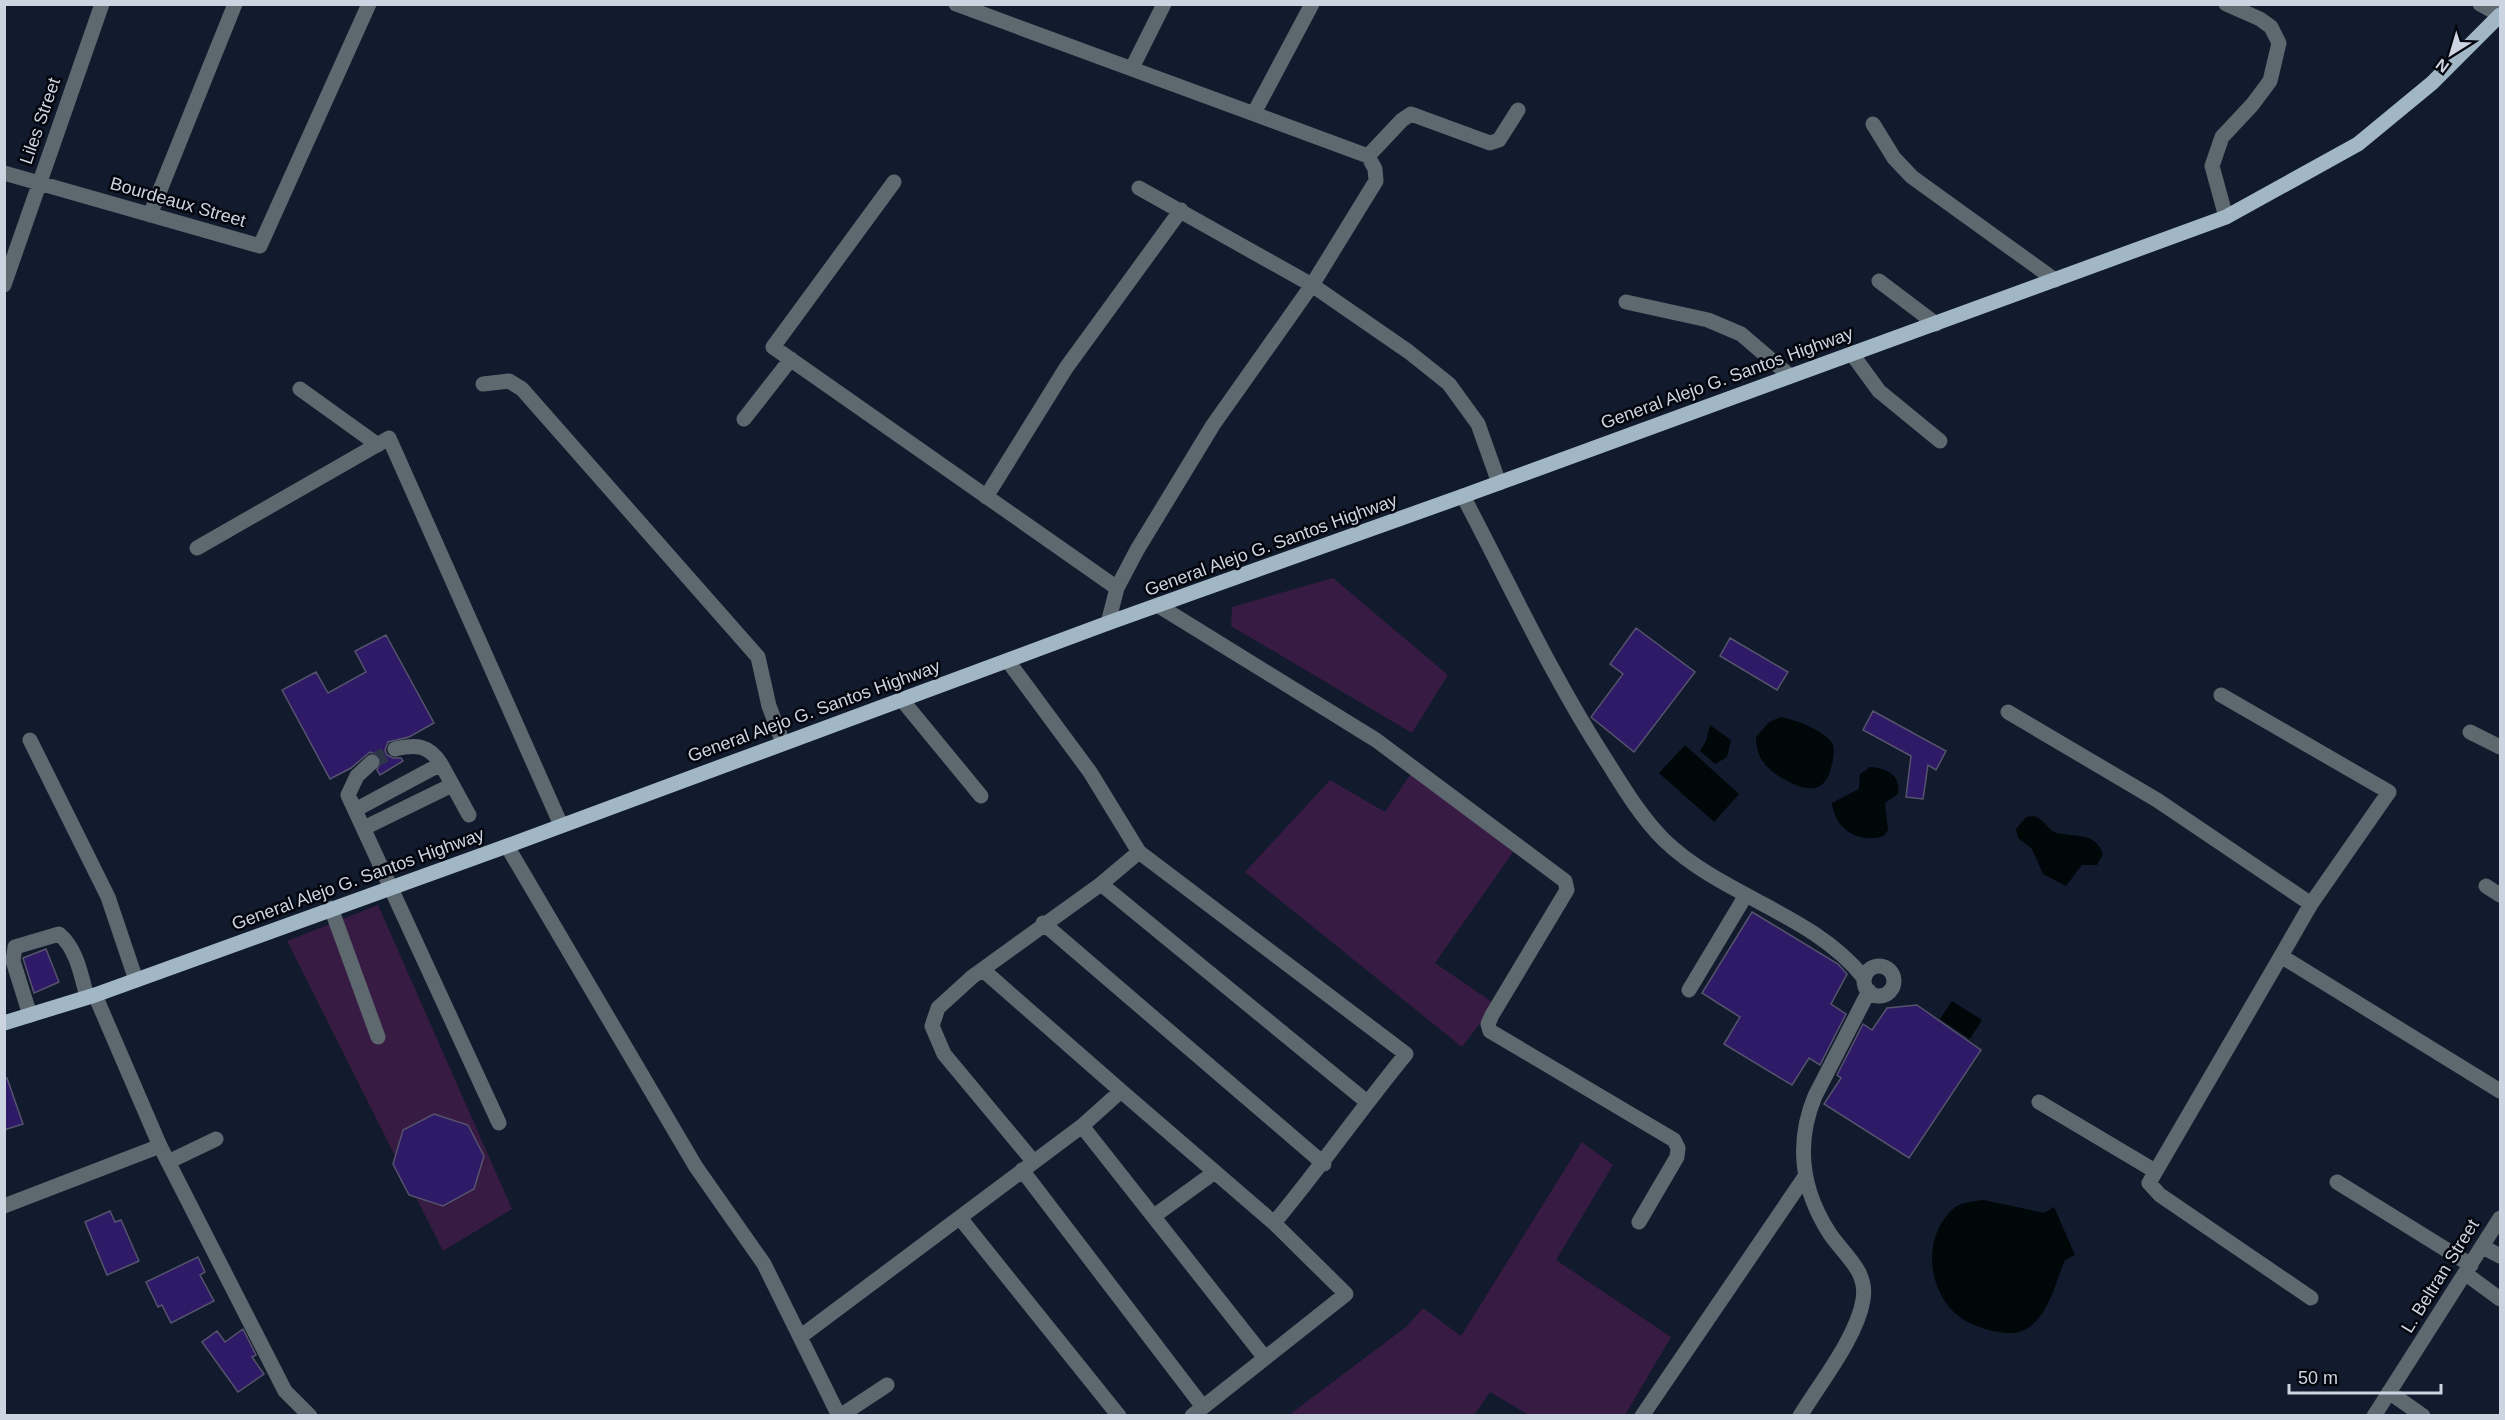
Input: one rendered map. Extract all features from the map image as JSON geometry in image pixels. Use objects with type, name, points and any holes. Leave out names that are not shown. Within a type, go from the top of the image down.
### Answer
[{"type":"main road","name":"General Alejo G. Santos Highway","points":[[4,1023],[91,996],[507,846],[1108,623],[1499,483],[2226,217],[2358,144],[2432,83],[2500,15]]},
{"type":"street","name":"Liles Street","points":[[4,285],[102,4]]},
{"type":"street","points":[[150,215],[235,4]]},
{"type":"street","name":"Bourdeaux Street","points":[[4,173],[261,246],[369,4]]},
{"type":"street","points":[[956,4],[1368,156],[1375,169],[1376,182],[1312,285],[1213,425],[1117,588],[1108,623]]},
{"type":"street","points":[[1132,68],[1164,4]]},
{"type":"street","points":[[1254,113],[1312,4]]},
{"type":"street","points":[[2226,4],[2271,27],[2279,43],[2270,81],[2222,137],[2212,166],[2226,217]]},
{"type":"street","points":[[2480,4],[2500,15]]},
{"type":"street","points":[[1368,156],[1402,120],[1411,114],[1490,143],[1498,140],[1518,110]]},
{"type":"street","points":[[1873,124],[1894,158],[1912,177],[2055,280]]},
{"type":"street","points":[[894,182],[773,346],[1117,588]]},
{"type":"street","points":[[1139,188],[1312,285],[1409,352],[1449,384],[1479,424],[1499,483]]},
{"type":"street","points":[[987,497],[1066,368],[1181,210]]},
{"type":"street","points":[[1879,281],[1936,324]]},
{"type":"street","points":[[1626,302],[1708,320],[1730,329],[1741,334],[1790,376]]},
{"type":"street","points":[[1852,354],[1879,390],[1940,441]]},
{"type":"street","points":[[744,419],[791,359]]},
{"type":"street","points":[[483,384],[509,381],[522,389],[758,657],[769,706],[783,743]]},
{"type":"street","points":[[300,389],[378,445]]},
{"type":"street","points":[[197,548],[389,438],[561,825]]},
{"type":"street","points":[[1463,496],[1585,728],[1637,808],[1665,840],[1696,865],[1820,937],[1841,953],[1866,985],[1808,1111],[1802,1145],[1804,1178],[1813,1203],[1831,1234],[1858,1269],[1864,1281],[1863,1301],[1852,1331],[1800,1416]]},
{"type":"street","points":[[1159,606],[1376,740],[1565,882],[1567,890],[1488,1024],[1490,1031],[1674,1140],[1678,1148],[1677,1157],[1639,1222]]},
{"type":"street","points":[[1008,661],[1090,772],[1139,852],[1406,1054],[1367,1102],[1324,1164],[1275,1223]]},
{"type":"street","points":[[2221,695],[2389,792],[2311,904],[2149,1183],[2151,1188],[2311,1298]]},
{"type":"street","points":[[902,700],[981,796]]},
{"type":"street","points":[[2008,712],[2157,800],[2311,904]]},
{"type":"street","points":[[2470,732],[2500,747]]},
{"type":"street","points":[[30,740],[108,897],[136,980]]},
{"type":"street","points":[[395,749],[420,745],[433,752],[469,815]]},
{"type":"street","points":[[372,762],[357,776],[348,795],[499,1123]]},
{"type":"street","points":[[355,810],[441,764]]},
{"type":"street","points":[[364,828],[452,785]]},
{"type":"street","points":[[507,846],[696,1167],[764,1264],[839,1416],[887,1385]]},
{"type":"street","points":[[983,970],[1275,1223],[1346,1294],[1198,1411],[1028,1166],[944,1054],[932,1026],[938,1008],[983,970],[1043,923],[1101,884],[1139,852]]},
{"type":"street","points":[[1101,884],[1367,1102]]},
{"type":"street","points":[[2486,886],[2500,895]]},
{"type":"street","points":[[1689,990],[1746,896]]},
{"type":"street","points":[[330,908],[378,1036]]},
{"type":"street","points":[[1043,923],[1324,1164]]},
{"type":"street","points":[[30,1015],[13,961],[15,946],[58,934],[68,942],[75,956],[160,1146],[285,1391],[310,1416]]},
{"type":"street","points":[[2281,956],[2500,1091]]},
{"type":"street","points":[[800,1337],[1082,1126],[1121,1091]]},
{"type":"street","points":[[2038,1102],[2155,1171]]},
{"type":"street","points":[[1082,1126],[1265,1358]]},
{"type":"street","points":[[168,1162],[216,1139]]},
{"type":"street","points":[[4,1206],[160,1146]]},
{"type":"street","points":[[1154,1216],[1215,1172]]},
{"type":"street","points":[[1642,1416],[1804,1178]]},
{"type":"street","points":[[2337,1182],[2468,1270],[2500,1299]]},
{"type":"street","points":[[960,1218],[1119,1416]]},
{"type":"street","name":"L. Beltran Street","points":[[2374,1416],[2500,1218]]},
{"type":"street","points":[[2482,1246],[2500,1256]]},
{"type":"street","points":[[2389,1392],[2423,1416]]},
{"type":"shaded area","points":[[1333,578],[1448,675],[1412,733],[1231,626],[1232,607]]},
{"type":"shaded area","points":[[1781,717],[1802,723],[1818,731],[1825,735],[1833,745],[1831,768],[1827,778],[1816,788],[1793,784],[1777,775],[1761,759],[1756,737],[1769,722]]},
{"type":"shaded area","points":[[1710,725],[1731,740],[1727,757],[1715,764],[1700,751],[1706,741]]},
{"type":"shaded area","points":[[1685,745],[1739,794],[1714,822],[1659,773]]},
{"type":"shaded area","points":[[1416,766],[1518,845],[1435,963],[1495,1004],[1462,1047],[1245,872],[1330,780],[1385,812]]},
{"type":"shaded area","points":[[1870,767],[1892,774],[1898,787],[1898,794],[1885,803],[1888,830],[1884,836],[1875,838],[1850,833],[1838,821],[1832,803],[1859,789],[1860,774]]},
{"type":"shaded area","points":[[2034,816],[2057,833],[2084,837],[2095,842],[2103,854],[2097,865],[2082,865],[2066,886],[2043,874],[2032,849],[2018,838],[2016,829],[2026,817]]},
{"type":"shaded area","points":[[378,905],[512,1209],[443,1251],[287,941]]},
{"type":"shaded area","points":[[1952,1001],[1982,1020],[1970,1039],[1940,1019]]},
{"type":"shaded area","points":[[1582,1142],[1613,1165],[1556,1260],[1671,1337],[1625,1415],[1529,1415],[1490,1392],[1474,1415],[1289,1415],[1406,1327],[1423,1308],[1461,1336]]},
{"type":"shaded area","points":[[1984,1200],[2044,1213],[2054,1207],[2075,1255],[2065,1260],[2052,1295],[2038,1319],[2018,1332],[1993,1331],[1964,1320],[1950,1308],[1936,1284],[1932,1257],[1938,1230],[1945,1218],[1957,1206]]},
{"type":"building","points":[[1636,628],[1695,672],[1634,752],[1591,717],[1623,674],[1610,664]]},
{"type":"building","points":[[386,635],[434,723],[409,737],[388,742],[385,750],[387,755],[401,758],[403,761],[380,775],[377,770],[381,759],[379,755],[370,752],[351,768],[330,779],[282,690],[316,672],[328,693],[366,672],[355,651]]},
{"type":"building","points":[[1730,638],[1788,672],[1777,690],[1720,656]]},
{"type":"building","points":[[1873,711],[1946,751],[1936,770],[1928,765],[1923,799],[1906,797],[1911,756],[1863,730]]},
{"type":"building","points":[[1752,912],[1838,964],[1847,974],[1831,1004],[1846,1014],[1820,1065],[1809,1058],[1792,1085],[1724,1044],[1740,1017],[1702,993]]},
{"type":"building","points":[[46,949],[59,982],[34,993],[23,958]]},
{"type":"building","points":[[1917,1005],[1981,1050],[1909,1158],[1824,1104],[1841,1078],[1837,1075],[1863,1024],[1872,1030],[1887,1008]]},
{"type":"building","points":[[4,1078],[7,1078],[23,1124],[4,1130]]},
{"type":"building","points":[[434,1114],[468,1125],[484,1156],[474,1189],[443,1206],[409,1195],[393,1164],[403,1130]]},
{"type":"building","points":[[110,1211],[115,1222],[121,1220],[139,1261],[107,1275],[85,1222]]},
{"type":"building","points":[[198,1257],[205,1272],[200,1275],[214,1301],[171,1323],[162,1305],[158,1307],[146,1282]]},
{"type":"building","points":[[243,1329],[256,1355],[252,1357],[264,1374],[238,1392],[202,1342],[217,1331],[225,1342]]},
{"type":"tunnel","points":[[372,762],[395,749]]}]
